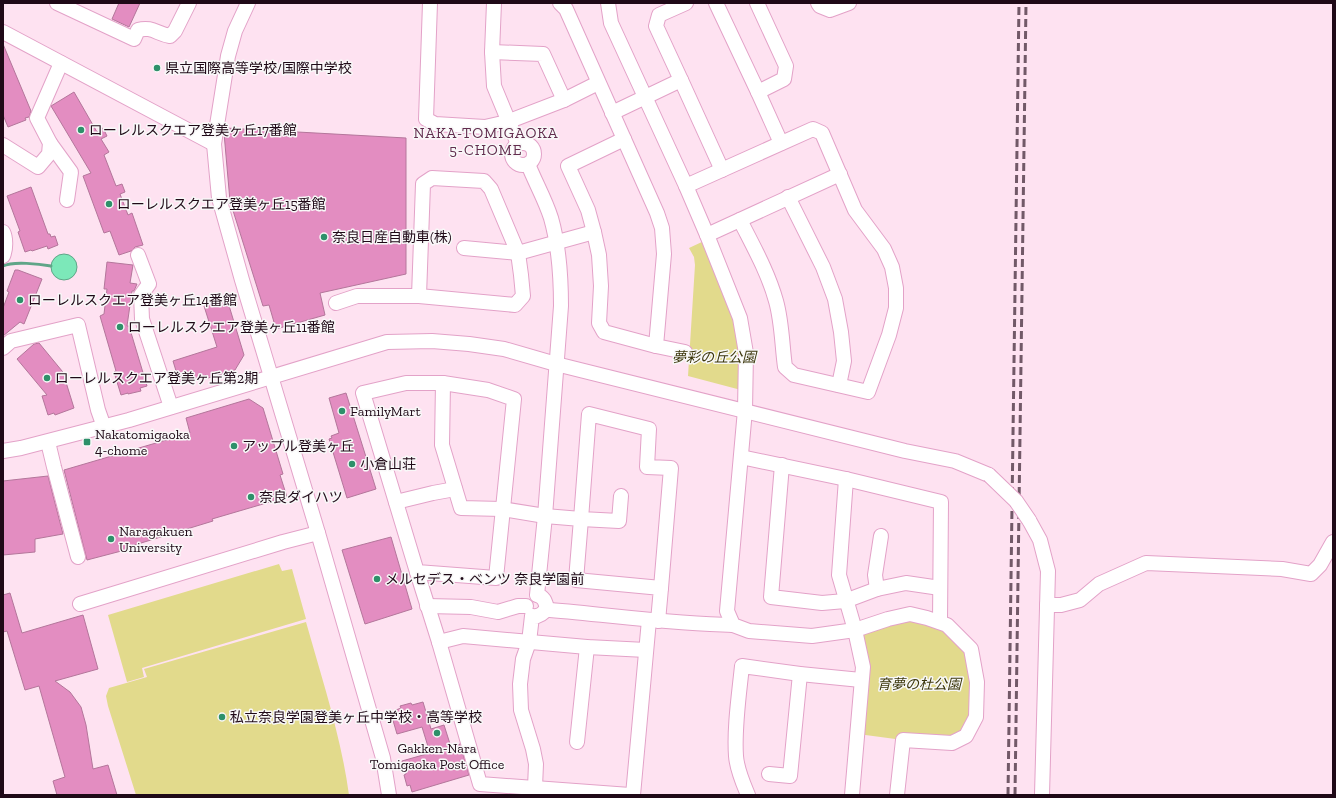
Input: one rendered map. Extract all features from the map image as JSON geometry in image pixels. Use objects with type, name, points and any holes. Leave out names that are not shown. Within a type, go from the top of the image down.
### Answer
[{"type":"street","points":[[57,3],[134,39],[138,30],[145,28],[153,29],[162,35],[170,36],[175,31],[189,3]]},
{"type":"street","points":[[248,3],[235,31],[228,56],[214,144],[219,198],[383,758],[389,795]]},
{"type":"street","points":[[430,3],[426,119],[436,124],[485,127],[508,122],[564,100],[598,83]]},
{"type":"street","points":[[494,3],[492,52],[494,86],[518,144],[528,144],[533,149],[533,159],[528,164],[550,217],[557,242],[561,279],[561,306],[545,516],[537,595]]},
{"type":"street","points":[[560,3],[566,9],[657,213],[662,228],[664,254],[656,346]]},
{"type":"street","points":[[608,3],[611,23],[686,186],[740,318],[746,353],[745,410],[727,611],[733,625]]},
{"type":"street","points":[[686,3],[659,15],[656,26],[722,170]]},
{"type":"street","points":[[716,3],[781,143]]},
{"type":"street","points":[[757,3],[786,66],[784,79],[758,92]]},
{"type":"street","points":[[818,3],[820,6],[830,10],[849,3]]},
{"type":"street","points":[[3,32],[214,144]]},
{"type":"street","points":[[492,52],[543,54],[564,100]]},
{"type":"street","points":[[61,63],[37,118],[50,143],[71,172],[67,200]]},
{"type":"street","points":[[612,113],[681,80]]},
{"type":"street","points":[[686,186],[812,129],[822,133],[855,210],[884,249],[892,267],[896,288],[896,308],[889,335],[868,392],[794,375],[785,367],[782,331],[776,301],[764,266],[740,220]]},
{"type":"street","points":[[624,139],[568,166],[588,210],[594,232],[601,286],[599,323],[604,332],[685,352]]},
{"type":"street","points":[[3,145],[38,167],[49,154],[50,143]]},
{"type":"street","points":[[707,235],[840,174]]},
{"type":"street","points":[[336,303],[357,296],[419,296],[515,305],[523,296],[518,252],[491,189],[484,181],[432,178],[423,184],[419,296]]},
{"type":"street","points":[[788,197],[823,267],[835,299],[844,361],[840,385]]},
{"type":"street","points":[[3,232],[5,246],[3,256]]},
{"type":"street","points":[[464,248],[518,252],[594,232]]},
{"type":"street","points":[[138,255],[149,284],[141,295],[142,319],[171,407]]},
{"type":"street","points":[[3,348],[11,341],[78,322],[104,427]]},
{"type":"street","points":[[3,451],[48,442],[104,427],[387,342],[432,341],[504,349],[556,364],[905,451],[955,462],[989,476],[1016,501],[1040,540],[1048,571],[1042,795]]},
{"type":"street","points":[[417,572],[496,578],[514,399],[488,390],[442,383],[406,383],[363,393],[427,606],[439,642],[480,784],[632,795],[646,650],[661,588],[671,468],[647,467],[649,429],[589,414],[576,580],[661,588]]},
{"type":"street","points":[[442,383],[442,445],[461,508],[502,509],[545,516],[619,521],[621,496]]},
{"type":"street","points":[[48,442],[78,557]]},
{"type":"street","points":[[741,457],[846,479],[941,502],[940,622]]},
{"type":"street","points":[[782,465],[771,597],[822,603],[845,601],[877,589],[906,583],[940,588]]},
{"type":"street","points":[[846,479],[838,575],[863,667],[856,764],[852,795]]},
{"type":"street","points":[[396,502],[433,492],[455,489]]},
{"type":"street","points":[[80,604],[276,544],[318,533]]},
{"type":"street","points":[[877,589],[875,575],[881,536]]},
{"type":"street","points":[[1047,605],[1061,605],[1080,600],[1099,584],[1146,563],[1282,569],[1311,574],[1320,566],[1333,542]]},
{"type":"street","points":[[535,787],[536,764],[533,748],[521,710],[520,684],[523,659],[529,642],[528,599],[537,595],[541,596],[545,601],[547,608]]},
{"type":"street","points":[[427,606],[471,607],[498,612],[518,606],[537,617],[547,608]]},
{"type":"street","points":[[547,608],[550,610],[592,613],[654,621],[733,625],[748,631],[812,636],[854,630],[888,619],[910,614],[947,625],[971,649],[977,682],[976,717],[966,736],[952,743],[903,740],[897,795]]},
{"type":"street","points":[[439,642],[463,636],[587,647],[646,650]]},
{"type":"street","points":[[577,742],[587,647]]},
{"type":"street","points":[[748,795],[741,779],[736,758],[736,739],[742,666],[861,680]]},
{"type":"street","points":[[769,774],[790,776],[800,674]]},
{"type":"green space","name":"夢彩の丘公園","points":[[704,241],[732,306],[738,340],[741,390],[688,376],[695,265],[694,257],[689,248]]},
{"type":"green space","points":[[279,564],[282,571],[292,569],[306,619],[142,668],[144,677],[127,682],[108,615]]},
{"type":"green space","name":"育夢の杜公園","points":[[927,618],[971,649],[977,682],[966,736],[903,740],[858,734],[861,680],[855,630]]},
{"type":"green space","name":"私立奈良学園登美ヶ丘中学校・高等学校","points":[[306,622],[336,729],[346,773],[349,795],[136,795],[108,706],[106,696],[109,688],[147,677],[144,669]]},
{"type":"shaded area","points":[[64,254],[73,258],[77,267],[73,276],[64,280],[55,276],[51,267],[55,258]]},
{"type":"building","points":[[119,3],[140,3],[129,27],[112,19]]},
{"type":"building","points":[[3,44],[31,111],[29,117],[25,118],[26,120],[8,127],[3,115]]},
{"type":"building","points":[[74,92],[97,132],[103,128],[107,136],[101,139],[109,152],[104,155],[116,186],[122,184],[125,192],[120,194],[128,215],[132,213],[143,245],[135,247],[131,251],[119,255],[110,231],[104,233],[83,176],[91,173],[51,106]]},
{"type":"building","name":"奈良日産自動車(株)","points":[[225,128],[406,138],[406,274],[320,293],[325,315],[276,329],[269,305],[263,306],[230,201],[224,133]]},
{"type":"building","points":[[31,187],[48,234],[50,234],[51,237],[55,236],[58,245],[48,249],[47,246],[25,252],[18,232],[20,231],[7,196]]},
{"type":"building","name":"ローレルスクエア登美ヶ丘11番館","points":[[107,262],[133,265],[130,283],[137,284],[134,291],[132,291],[127,326],[129,326],[147,386],[140,388],[141,391],[121,395],[114,372],[116,371],[100,316],[104,314],[107,289],[104,289]]},
{"type":"building","name":"ローレルスクエア登美ヶ丘14番館","points":[[15,270],[42,279],[24,324],[20,322],[3,336],[3,308],[9,292],[7,291]]},
{"type":"building","points":[[227,299],[244,355],[235,370],[208,378],[206,375],[180,384],[173,361],[217,347],[204,306]]},
{"type":"building","name":"ローレルスクエア登美ヶ丘第2期","points":[[39,343],[67,377],[65,379],[74,408],[55,415],[54,413],[48,415],[42,396],[47,395],[17,359],[34,344]]},
{"type":"building","name":"小倉山荘","points":[[346,393],[376,489],[347,498],[329,439],[332,438],[331,436],[339,433],[329,398]]},
{"type":"building","points":[[249,399],[263,408],[283,474],[280,475],[287,497],[212,519],[213,521],[128,547],[129,549],[87,560],[64,470],[190,433],[186,418]]},
{"type":"building","points":[[48,476],[63,534],[35,539],[35,552],[3,555],[3,481]]},
{"type":"building","name":"メルセデス・ベンツ 奈良学園前","points":[[391,537],[412,609],[365,624],[342,550]]},
{"type":"building","points":[[10,593],[22,633],[83,615],[98,669],[55,681],[70,692],[81,707],[86,725],[93,769],[108,765],[117,795],[57,795],[53,781],[65,777],[39,686],[25,690],[7,631],[3,632],[3,595]]},
{"type":"building","points":[[423,702],[431,729],[444,725],[451,747],[460,744],[469,775],[412,792],[410,785],[407,786],[404,775],[406,774],[402,761],[430,753],[422,727],[397,734],[392,717],[398,715],[396,710],[401,708],[400,706]]},
{"type":"waterway","points":[[3,266],[7,264],[20,263],[51,266]]},
{"type":"railway","points":[[1008,795],[1019,3]]},
{"type":"railway","points":[[1015,795],[1026,3]]},
{"type":"place","name":"県立国際高等学校/国際中学校","points":[[157,68]]},
{"type":"place","name":"ローレルスクエア登美ヶ丘17番館","points":[[81,130]]},
{"type":"place","name":"ローレルスクエア登美ヶ丘15番館","points":[[109,204]]},
{"type":"place","name":"奈良日産自動車(株)","points":[[324,237]]},
{"type":"place","name":"ローレルスクエア登美ヶ丘14番館","points":[[20,300]]},
{"type":"place","name":"ローレルスクエア登美ヶ丘11番館","points":[[120,327]]},
{"type":"place","name":"ローレルスクエア登美ヶ丘第2期","points":[[47,378]]},
{"type":"place","name":"FamilyMart","points":[[342,411]]},
{"type":"place","name":"Nakatomigaoka 4-chome","points":[[87,442]]},
{"type":"place","name":"アップル登美ヶ丘","points":[[234,446]]},
{"type":"place","name":"小倉山荘","points":[[352,464]]},
{"type":"place","name":"奈良ダイハツ","points":[[251,497]]},
{"type":"place","name":"Naragakuen University","points":[[111,539]]},
{"type":"place","name":"メルセデス・ベンツ 奈良学園前","points":[[377,579]]},
{"type":"place","name":"私立奈良学園登美ヶ丘中学校・高等学校","points":[[222,717]]},
{"type":"place","name":"Gakken-Nara Tomigaoka Post Office","points":[[437,733]]},
{"type":"district","name":"NAKA-TOMIGAOKA 5-CHOME","points":[[486,142]]}]
